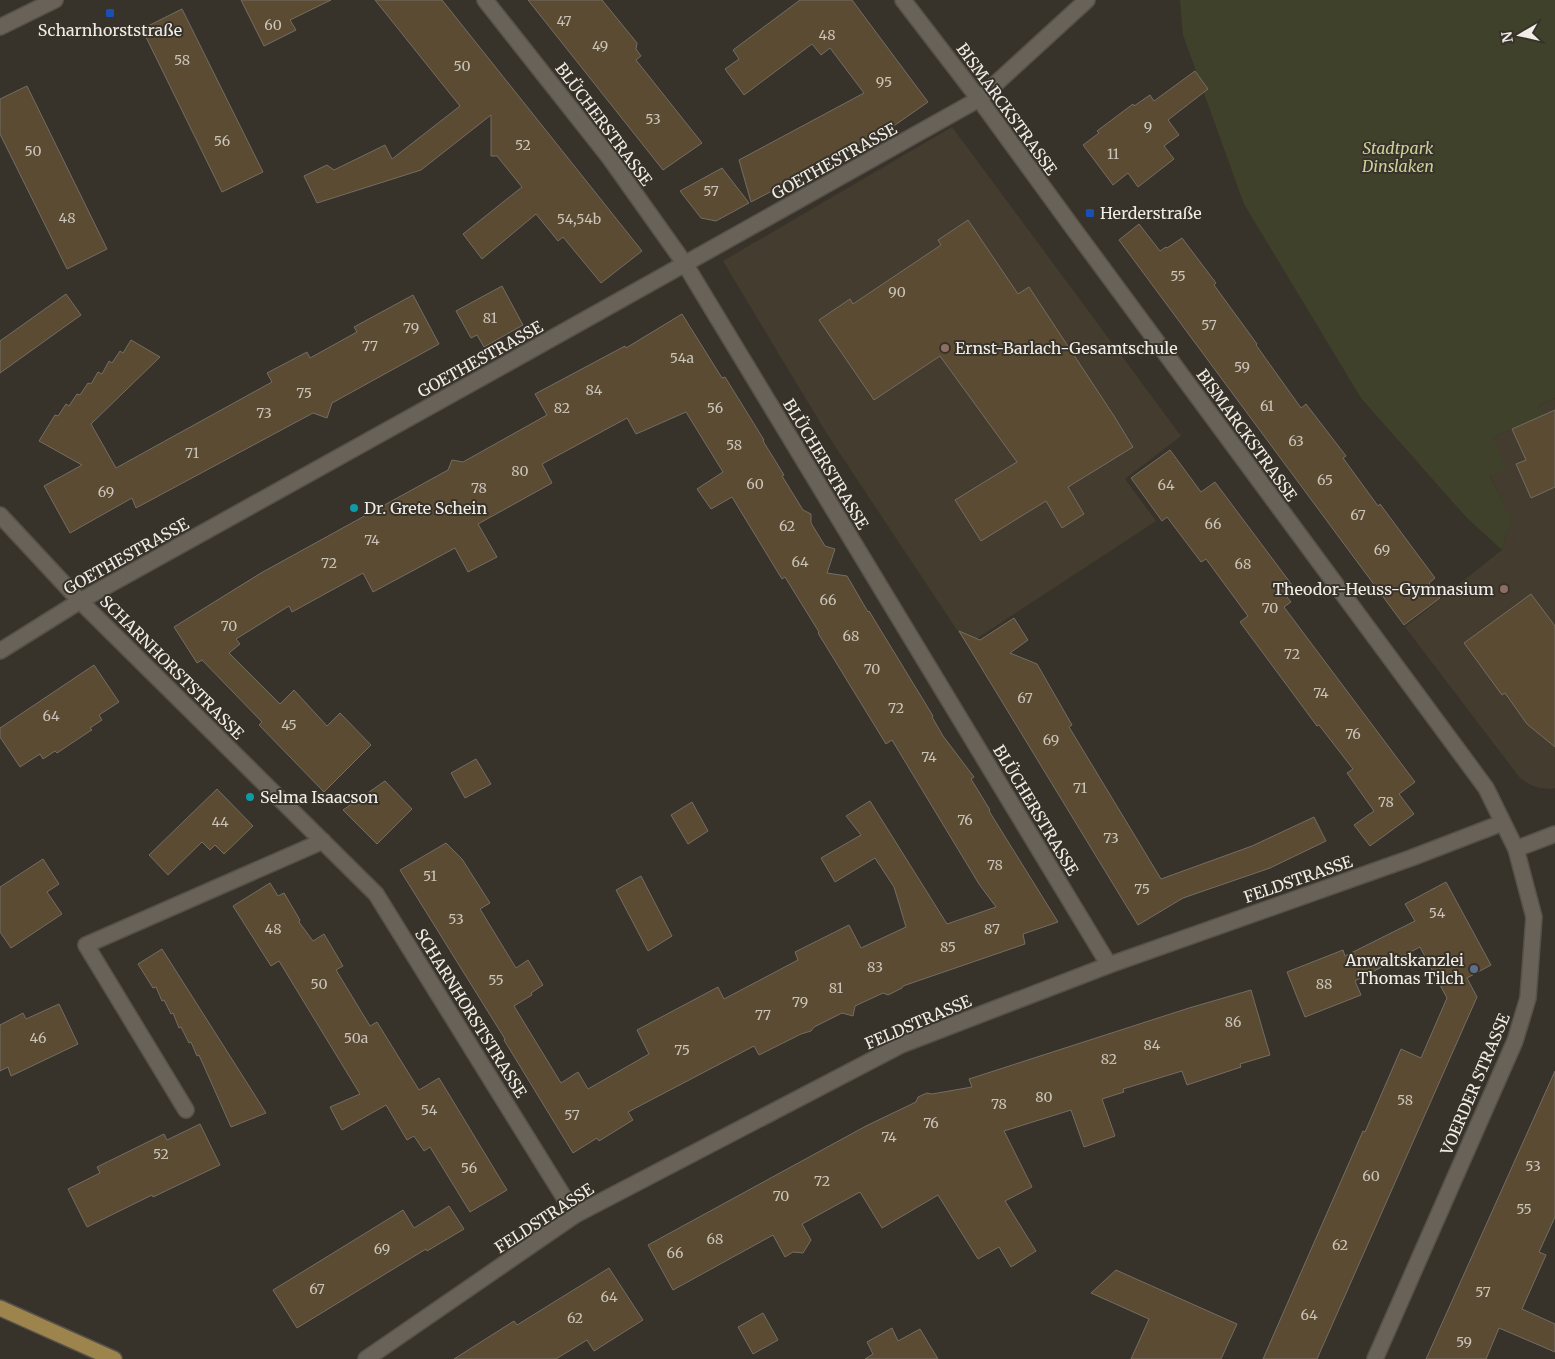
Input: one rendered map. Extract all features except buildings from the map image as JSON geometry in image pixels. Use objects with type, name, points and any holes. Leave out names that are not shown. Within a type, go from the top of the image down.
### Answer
[{"type":"main road","points":[[0,1308],[114,1359]]},
{"type":"street","points":[[0,27],[55,0]]},
{"type":"street","name":"BLÜCHERSTRASSE","points":[[485,0],[609,156],[685,264],[1109,965]]},
{"type":"street","name":"BISMARCKSTRASSE","points":[[903,0],[979,99],[1486,788],[1516,850]]},
{"type":"street","points":[[979,99],[1087,0]]},
{"type":"street","name":"GOETHESTRASSE","points":[[0,651],[80,601],[979,99]]},
{"type":"street","name":"SCHARNHORSTSTRASSE","points":[[0,515],[80,601],[376,894],[575,1215]]},
{"type":"street","name":"FELDSTRASSE","points":[[366,1359],[575,1215],[901,1045],[1109,965],[1411,858],[1502,823]]},
{"type":"street","points":[[1516,850],[1555,834]]},
{"type":"street","points":[[186,1110],[86,945],[323,841]]},
{"type":"street","name":"VOERDER STRASSE","points":[[1375,1359],[1515,1040],[1528,998],[1534,917],[1516,850]]},
{"type":"shaded area","name":"Ernst-Barlach-Gesamtschule","points":[[952,127],[1181,436],[1125,479],[1156,521],[967,645],[827,434],[723,261]]},
{"type":"shaded area","name":"Theodor-Heuss-Gymnasium","points":[[1555,398],[1555,788],[1552,789],[1531,785],[1520,778],[1405,627],[1502,550],[1506,533],[1512,523],[1490,475],[1493,437],[1544,415],[1539,405]]},
{"type":"green space","name":"Stadtpark Dinslaken","points":[[1180,0],[1555,0],[1555,398],[1539,405],[1544,415],[1493,437],[1506,470],[1490,476],[1513,523],[1506,533],[1502,550],[1466,517],[1361,398],[1244,204],[1183,35]]},
{"type":"place","name":"Scharnhorststraße","points":[[110,13]]},
{"type":"place","name":"Herderstraße","points":[[1090,213]]},
{"type":"place","name":"Ernst-Barlach-Gesamtschule","points":[[945,348]]},
{"type":"place","name":"Dr. Grete Schein","points":[[354,508]]},
{"type":"place","name":"Theodor-Heuss-Gymnasium","points":[[1504,589]]},
{"type":"place","name":"Selma Isaacson","points":[[250,797]]},
{"type":"place","name":"Anwaltskanzlei Thomas Tilch","points":[[1474,969]]}]
